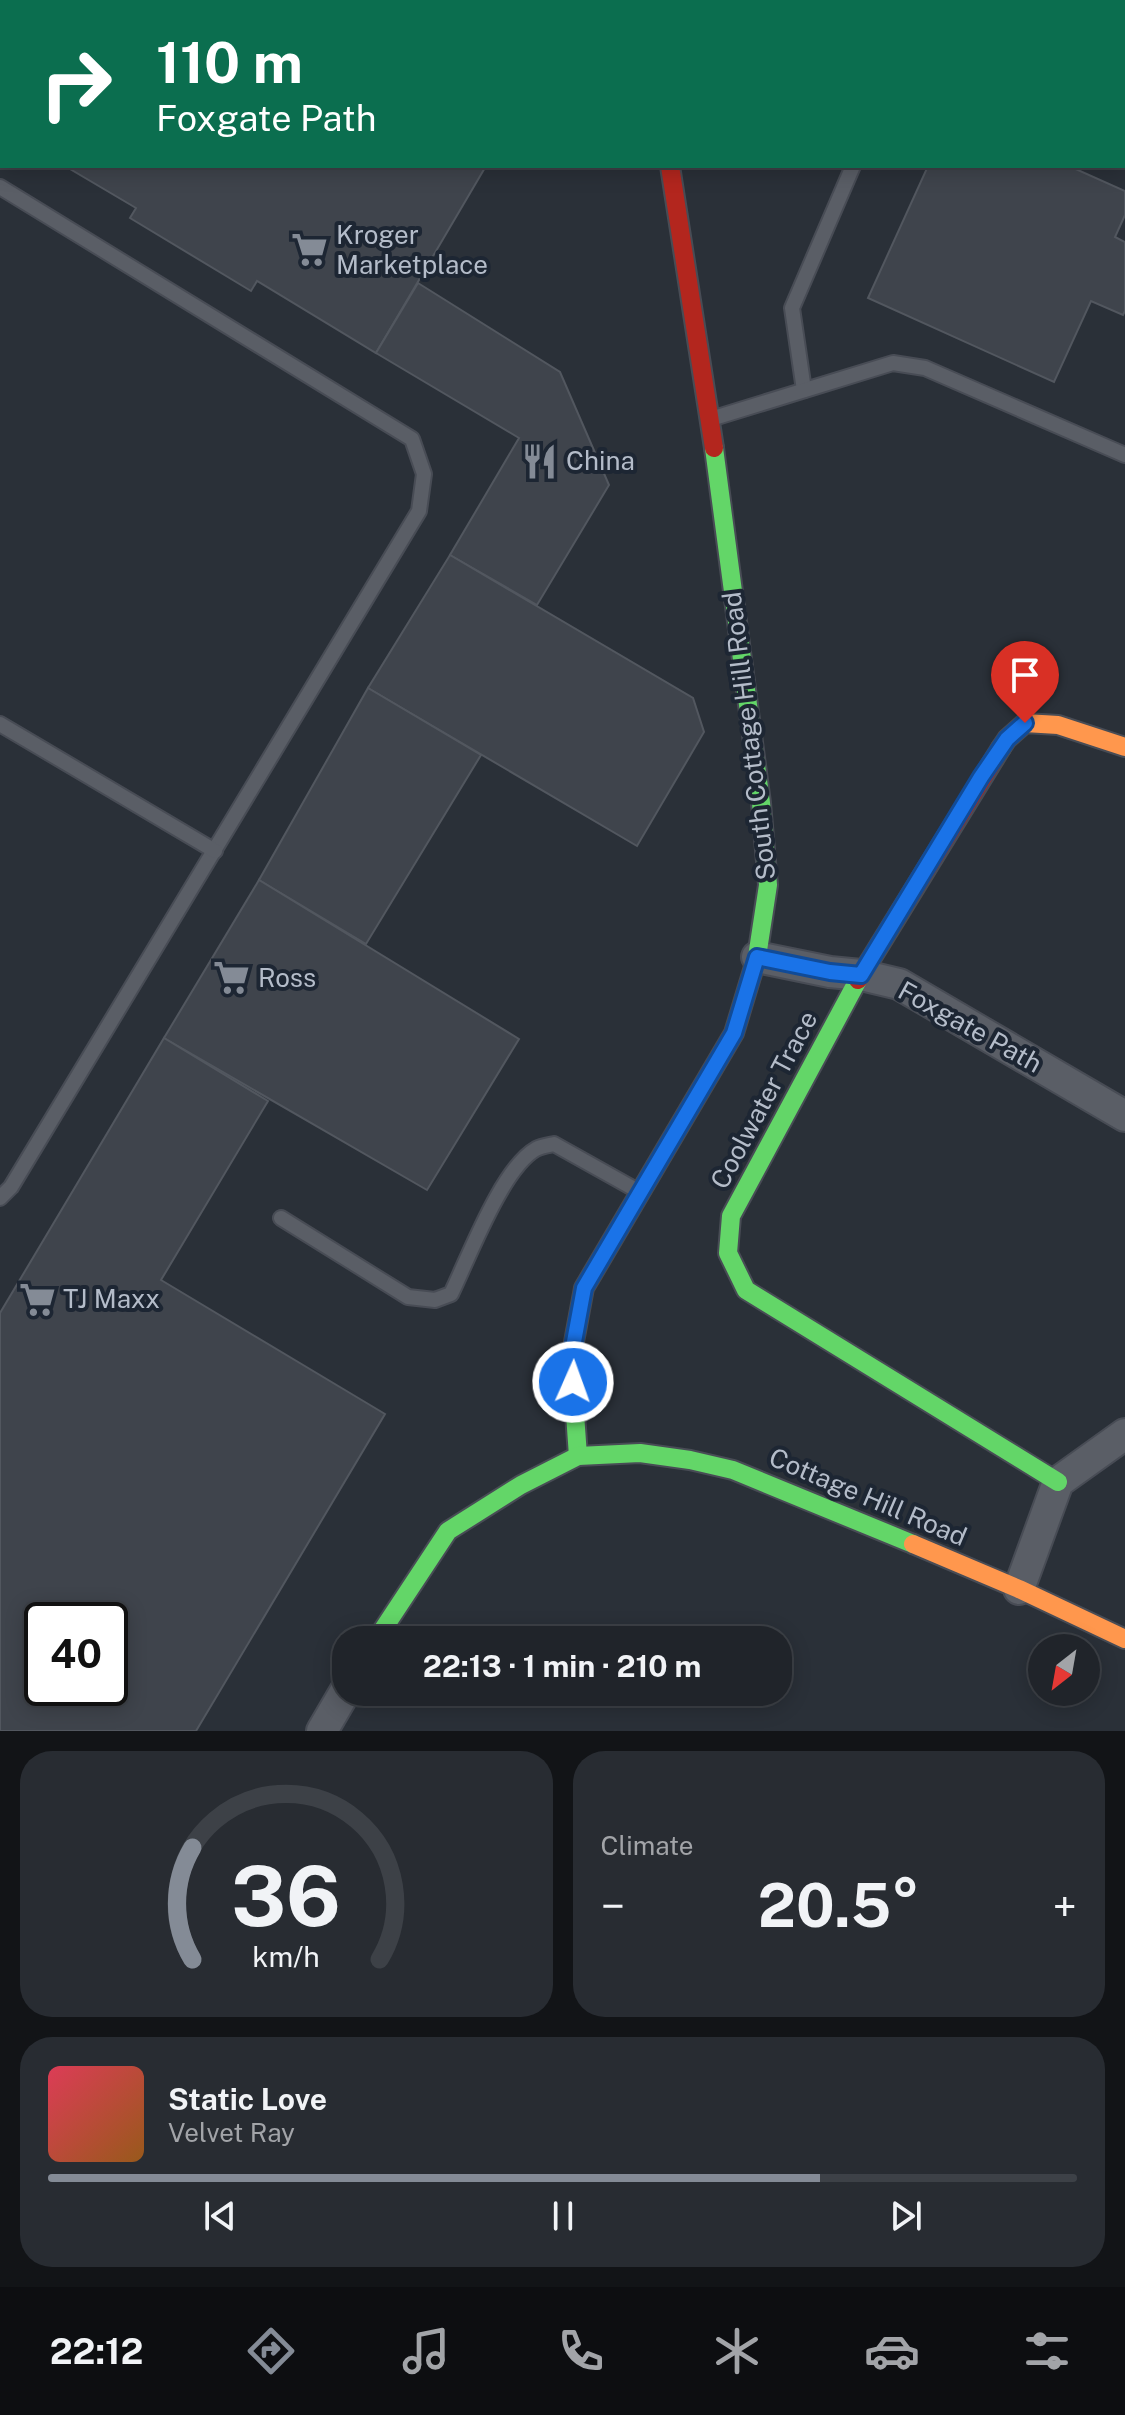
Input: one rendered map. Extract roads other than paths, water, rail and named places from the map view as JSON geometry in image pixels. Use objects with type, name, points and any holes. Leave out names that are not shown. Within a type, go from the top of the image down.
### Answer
[{"type":"street","name":"South Cottage Hill Road","points":[[578,1456],[571,1358],[584,1288],[734,1033],[757,957],[768,885],[761,803],[710,419],[670,168]]},
{"type":"street","name":"Coolwater Trace","points":[[1058,1482],[746,1290],[728,1253],[731,1216],[861,975],[1007,739],[1025,723],[1058,725],[1125,747]]},
{"type":"street","name":"Foxgate Path","points":[[757,957],[899,984],[1125,1116]]},
{"type":"street","points":[[1019,1589],[1058,1482],[1125,1434]]},
{"type":"street","name":"Cottage Hill Road","points":[[578,1456],[640,1453],[733,1470],[1019,1589],[1125,1639]]},
{"type":"street","points":[[385,1626],[448,1531],[521,1485],[578,1456]]},
{"type":"street","points":[[322,1731],[337,1706]]},
{"type":"lane","points":[[804,390],[792,308],[852,168]]},
{"type":"lane","points":[[0,187],[412,439],[424,474],[419,511],[11,1187],[0,1198]]},
{"type":"lane","points":[[710,419],[893,363],[925,368],[1125,455]]},
{"type":"lane","points":[[0,724],[215,851]]},
{"type":"lane","points":[[281,1218],[408,1297],[435,1300],[451,1294],[503,1188],[519,1164],[537,1148],[554,1144],[642,1193]]},
{"type":"place","name":"Kroger Marketplace","points":[[310,250]]},
{"type":"place","name":"China","points":[[540,461]]},
{"type":"place","name":"Ross","points":[[232,978]]},
{"type":"place","name":"TJ Maxx","points":[[37,1299]]}]
